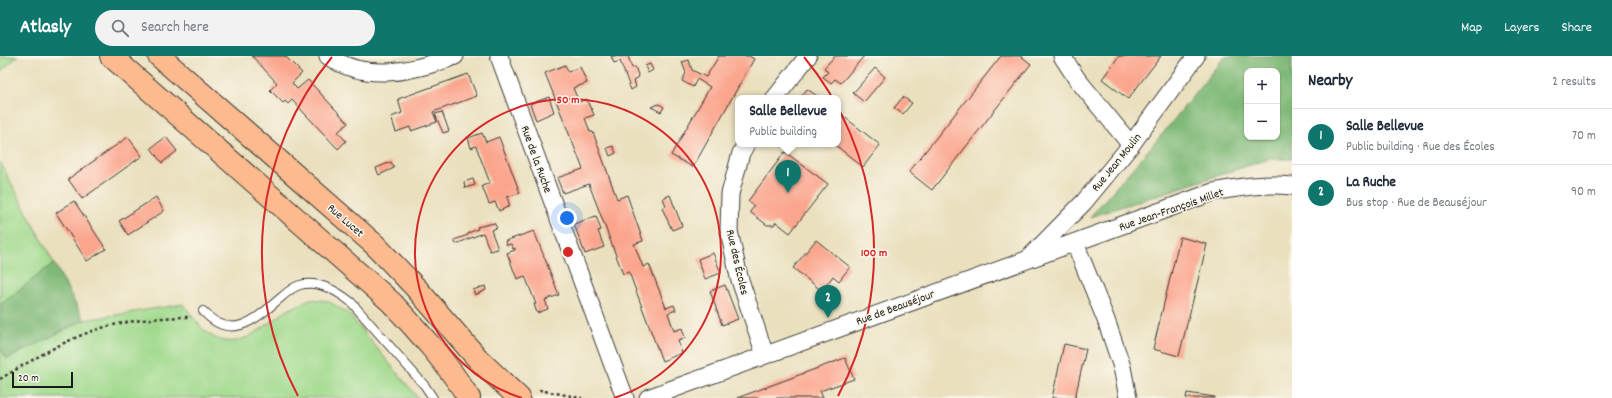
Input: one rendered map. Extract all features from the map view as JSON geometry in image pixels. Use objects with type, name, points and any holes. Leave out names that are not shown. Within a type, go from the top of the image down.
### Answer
[{"type":"main road","points":[[111,56],[391,302],[422,336],[462,386],[469,398]]},
{"type":"main road","name":"Rue Lucet","points":[[159,56],[375,245],[416,288],[479,360],[517,395]]},
{"type":"street","points":[[328,56],[346,65],[361,70],[380,72],[402,71],[455,56]]},
{"type":"street","name":"Rue de la Ruche","points":[[499,56],[625,398]]},
{"type":"street","points":[[777,95],[808,56]]},
{"type":"street","points":[[1062,56],[1077,79],[1131,145]]},
{"type":"street","name":"Rue Jean Moulin","points":[[1027,260],[1084,202],[1131,145],[1196,56]]},
{"type":"street","name":"Rue des Écoles","points":[[744,147],[741,154],[730,194],[729,231],[739,277],[765,355]]},
{"type":"street","name":"Rue Jean-François Millet","points":[[1075,243],[1213,192],[1243,186],[1275,184],[1292,186]]},
{"type":"street","points":[[1075,243],[1106,320],[1122,367],[1128,398]]},
{"type":"street","name":"Rue de Beauséjour","points":[[648,398],[1075,243]]},
{"type":"lane","points":[[203,311],[218,324],[229,327],[241,326],[264,312],[288,292],[300,285],[313,284],[327,287],[341,294],[351,302],[425,386],[433,398]]},
{"type":"path","points":[[0,379],[65,344],[105,328],[138,321],[168,318],[190,317],[213,320]]},
{"type":"path","points":[[517,395],[525,385],[547,392],[582,398]]},
{"type":"green space","points":[[0,56],[18,56],[0,72]]},
{"type":"green space","points":[[1225,56],[1292,56],[1292,159],[1269,159],[1090,217],[1164,132]]},
{"type":"green space","points":[[0,162],[54,263],[0,305]]},
{"type":"green space","points":[[54,263],[84,320],[7,359],[0,347],[0,305]]},
{"type":"green space","points":[[310,299],[328,301],[348,313],[418,398],[0,398],[0,347],[7,359],[84,320],[183,304],[205,331],[219,340],[230,342],[250,336],[288,310]]},
{"type":"building","points":[[252,56],[285,56],[302,73],[292,83],[297,89],[308,80],[348,123],[338,132],[346,141],[338,149],[292,100],[288,104],[285,101],[283,103],[270,90],[277,83]]},
{"type":"building","points":[[611,56],[628,56],[632,68],[635,67],[639,77],[634,80],[636,87],[631,90],[620,61],[614,63]]},
{"type":"building","points":[[719,56],[749,56],[754,59],[693,167],[671,155],[710,87],[697,79],[693,87],[682,81],[686,73],[682,62],[689,60],[692,70],[706,77]]},
{"type":"building","points":[[835,56],[864,56],[841,83],[835,79],[831,83],[823,77],[828,72],[824,68]]},
{"type":"building","points":[[1001,56],[1021,56],[1031,64],[932,190],[909,172]]},
{"type":"building","points":[[1119,56],[1161,56],[1128,99],[1102,79]]},
{"type":"building","points":[[650,64],[653,70],[648,73],[645,66]]},
{"type":"building","points":[[565,65],[568,72],[580,67],[587,83],[573,88],[579,102],[587,99],[594,115],[585,118],[590,132],[593,132],[617,199],[627,195],[643,241],[634,244],[643,267],[649,264],[666,308],[674,305],[676,310],[668,313],[674,331],[682,328],[685,338],[678,341],[682,353],[662,361],[629,272],[623,274],[589,184],[563,193],[557,178],[583,169],[545,73]]},
{"type":"building","points":[[875,68],[885,77],[864,102],[853,93]]},
{"type":"building","points":[[468,74],[477,96],[433,112],[437,122],[411,131],[410,127],[396,132],[391,117],[402,113],[398,99]]},
{"type":"building","points":[[807,89],[816,95],[802,95]]},
{"type":"building","points":[[549,97],[554,112],[536,120],[530,104]]},
{"type":"building","points":[[903,97],[912,103],[903,114],[894,108]]},
{"type":"building","points":[[659,104],[664,107],[661,112],[651,107]]},
{"type":"building","points":[[442,112],[449,131],[443,133],[435,114]]},
{"type":"building","points":[[841,114],[880,145],[863,167],[838,147],[841,147]]},
{"type":"building","points":[[482,133],[486,142],[499,137],[520,193],[507,197],[510,206],[499,211],[495,202],[489,204],[482,186],[490,183],[476,146],[471,148],[468,138]]},
{"type":"building","points":[[128,137],[142,156],[82,199],[68,179]]},
{"type":"building","points":[[166,137],[177,151],[162,163],[151,148]]},
{"type":"building","points":[[613,146],[616,153],[610,156],[607,148]]},
{"type":"building","points":[[785,152],[828,184],[790,233],[776,222],[774,225],[767,225],[750,212],[754,206],[748,201]]},
{"type":"building","points":[[391,162],[394,168],[379,175],[376,168]]},
{"type":"building","points":[[473,179],[475,185],[465,188],[464,182]]},
{"type":"building","points":[[670,195],[682,226],[672,230],[662,208],[666,206],[663,198]]},
{"type":"building","points":[[156,197],[164,211],[128,235],[119,221]]},
{"type":"building","points":[[74,201],[106,249],[87,261],[56,213]]},
{"type":"building","points":[[596,216],[601,230],[598,231],[604,247],[585,254],[574,224]]},
{"type":"building","points":[[494,223],[497,228],[491,230],[498,249],[490,251],[483,233],[456,244],[454,240],[468,235],[468,233],[478,229],[477,227]]},
{"type":"building","points":[[534,231],[559,295],[545,300],[548,309],[537,313],[534,304],[536,304],[525,276],[517,279],[507,253],[515,250],[515,248],[513,249],[511,244],[507,245],[505,241]]},
{"type":"building","points":[[1180,237],[1207,244],[1179,356],[1153,349]]},
{"type":"building","points":[[816,240],[850,267],[839,281],[833,276],[822,291],[793,268]]},
{"type":"building","points":[[713,253],[721,273],[705,279],[698,259]]},
{"type":"building","points":[[725,285],[738,319],[722,325],[710,291]]},
{"type":"building","points":[[485,286],[486,290],[475,295],[473,290]]},
{"type":"building","points":[[1064,344],[1086,349],[1075,398],[1052,398]]},
{"type":"building","points":[[845,358],[854,379],[820,391],[823,398],[737,398]]},
{"type":"building","points":[[1187,393],[1215,397],[1215,398],[1186,398]]},
{"type":"place","name":"Salle Bellevue","points":[[788,193]]},
{"type":"place","name":"La Ruche","points":[[828,318]]}]
